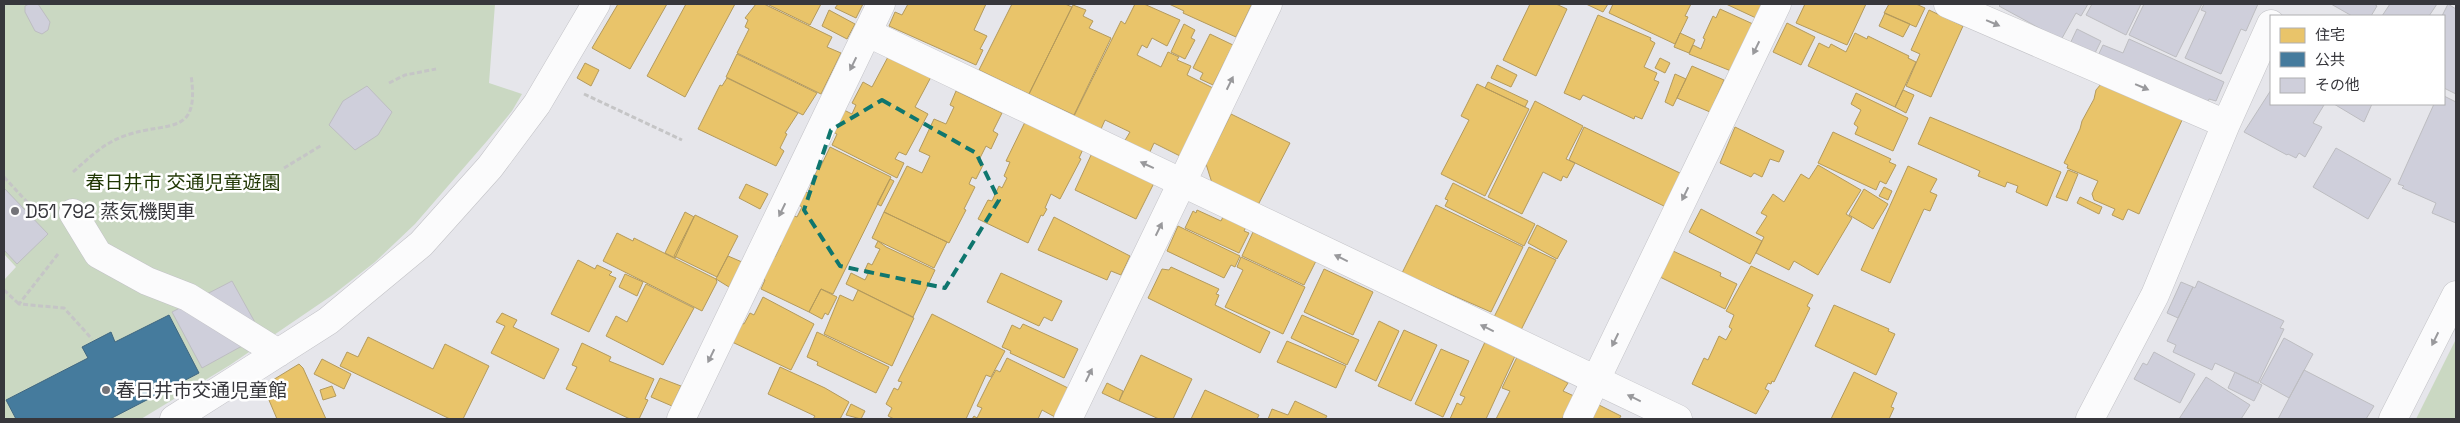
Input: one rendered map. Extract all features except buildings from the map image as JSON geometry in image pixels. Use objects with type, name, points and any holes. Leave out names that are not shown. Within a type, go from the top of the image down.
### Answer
[{"type":"street","points":[[174,419],[328,320],[420,244],[490,167],[536,104],[596,4]]},
{"type":"street","points":[[681,419],[881,4]]},
{"type":"street","points":[[1068,419],[1268,4]]},
{"type":"street","points":[[1577,419],[1777,4]]},
{"type":"street","points":[[1948,4],[2226,124]]},
{"type":"street","points":[[2090,419],[2155,295],[2226,124],[2270,26]]},
{"type":"street","points":[[868,33],[1678,419]]},
{"type":"street","points":[[73,213],[98,254],[147,281],[188,296],[278,353]]},
{"type":"street","points":[[2393,419],[2418,375],[2456,295]]},
{"type":"path","points":[[389,83],[405,75],[436,69]]},
{"type":"path","points":[[73,172],[106,144],[127,135],[179,124],[190,113],[194,97],[191,75]]},
{"type":"path","points":[[552,78],[682,140]]},
{"type":"path","points":[[284,168],[322,145]]},
{"type":"path","points":[[4,177],[42,218]]},
{"type":"path","points":[[20,304],[61,251]]},
{"type":"path","points":[[4,290],[20,304],[64,308],[92,339]]},
{"type":"highlighted area","points":[[882,100],[976,153],[999,200],[945,288],[840,266],[804,210],[831,130]]},
{"type":"green space","name":"春日井市 交通児童遊園","points":[[4,4],[495,4],[489,83],[522,94],[512,111],[415,224],[375,262],[334,294],[230,365],[141,419],[6,419],[4,415],[4,280],[16,267],[4,254]]},
{"type":"green space","points":[[2456,339],[2456,419],[2416,419]]},
{"type":"place","name":"D51 792 蒸気機関車","points":[[15,211]]},
{"type":"place","name":"春日井市交通児童館","points":[[106,390]]}]
